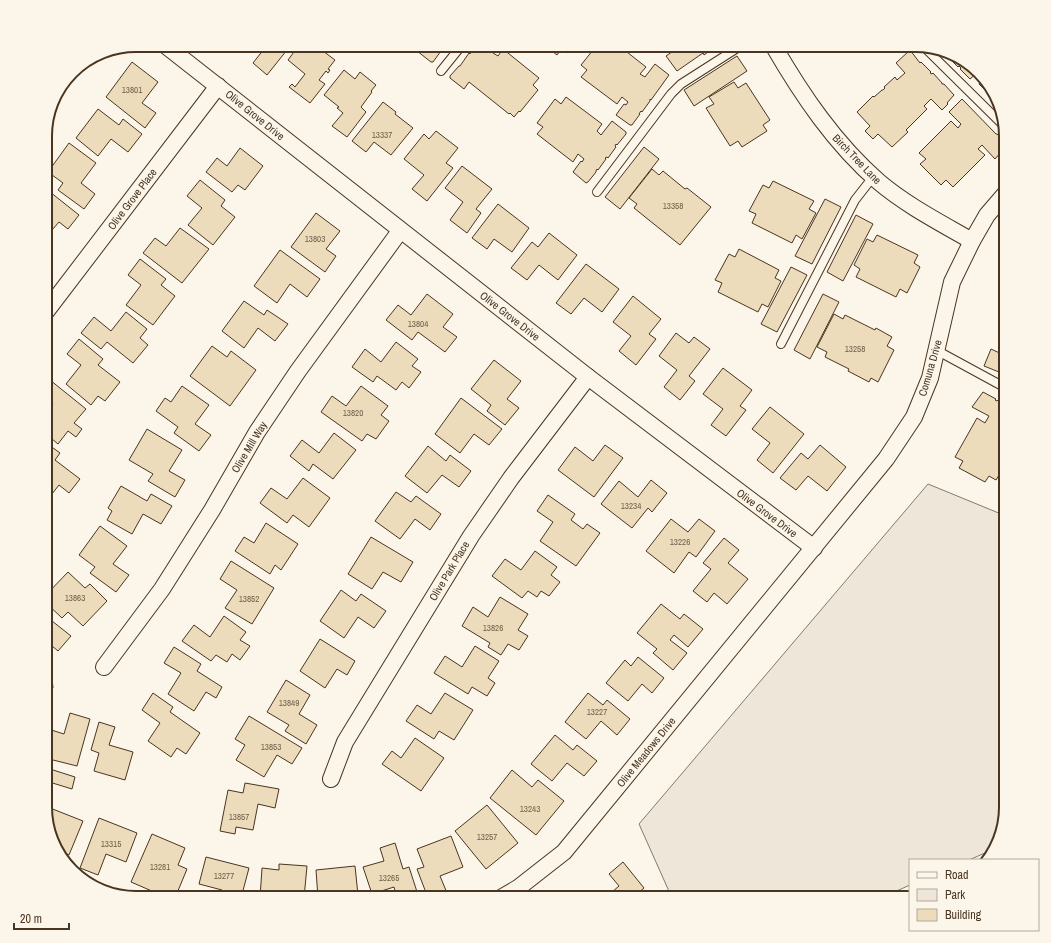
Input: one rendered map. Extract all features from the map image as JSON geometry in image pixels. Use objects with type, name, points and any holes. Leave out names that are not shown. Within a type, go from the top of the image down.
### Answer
[{"type":"street","name":"Olive Grove Drive","points":[[174,52],[400,231],[588,377],[814,548]]},
{"type":"street","name":"Birch Tree Lane","points":[[777,52],[798,88],[848,153],[879,183],[918,210],[972,241]]},
{"type":"street","name":"Olive Grove Place","points":[[52,304],[218,86]]},
{"type":"street","name":"Comuna Drive","points":[[814,548],[886,459],[914,417],[930,378],[952,282],[972,241],[987,215],[999,201]]},
{"type":"street","name":"Olive Mill Way","points":[[104,667],[162,589],[215,504],[257,432],[298,371],[400,231]]},
{"type":"street","name":"Olive Park Place","points":[[331,778],[345,742],[471,536],[511,478],[588,377]]},
{"type":"street","name":"Olive Meadows Drive","points":[[513,891],[564,852],[814,548]]},
{"type":"lane","points":[[441,71],[456,52]]},
{"type":"lane","points":[[597,192],[671,94],[681,84],[731,52]]},
{"type":"lane","points":[[931,54],[997,119]]},
{"type":"lane","points":[[781,344],[855,200],[873,177]]},
{"type":"lane","points":[[936,350],[999,384]]},
{"type":"green space","points":[[928,484],[999,513],[999,813],[995,834],[986,853],[971,859],[909,859],[909,885],[897,891],[669,891],[639,824]]},
{"type":"building","points":[[262,52],[285,52],[267,75],[253,63]]},
{"type":"building","points":[[294,52],[324,52],[335,60],[328,69],[330,70],[328,73],[326,71],[319,80],[325,84],[310,103],[289,87],[292,84],[295,87],[305,74],[288,60]]},
{"type":"building","points":[[418,52],[440,52],[433,62]]},
{"type":"building","points":[[471,52],[494,52],[493,53],[498,56],[501,52],[507,52],[539,78],[533,85],[538,90],[514,117],[469,82],[464,89],[450,78],[450,76],[460,66],[469,53],[470,54]]},
{"type":"building","points":[[591,52],[627,52],[646,67],[640,74],[645,77],[655,64],[669,75],[632,125],[630,125],[616,115],[624,104],[626,105],[628,102],[622,97],[617,104],[581,77],[587,70],[581,65]]},
{"type":"building","points":[[672,52],[708,52],[704,55],[703,53],[677,71],[666,56]]},
{"type":"building","points":[[908,52],[912,52],[920,63],[921,62],[931,72],[930,73],[933,73],[954,95],[942,110],[931,99],[924,106],[927,109],[906,130],[908,132],[892,147],[878,134],[873,139],[865,131],[870,126],[857,112],[873,96],[874,97],[883,90],[885,88],[884,87],[895,77],[897,80],[905,73],[896,63]]},
{"type":"building","points":[[737,56],[747,71],[694,106],[684,90]]},
{"type":"building","points":[[951,60],[962,66],[973,76],[970,79],[959,66],[958,67]]},
{"type":"building","points":[[132,62],[158,82],[142,103],[156,113],[145,128],[106,97]]},
{"type":"building","points":[[344,70],[355,79],[360,72],[376,85],[361,107],[366,112],[347,137],[332,126],[343,113],[337,108],[339,107],[324,95]]},
{"type":"building","points":[[734,82],[738,88],[746,83],[770,120],[763,125],[767,131],[742,147],[738,141],[730,146],[706,108],[714,104],[709,97]]},
{"type":"building","points":[[980,83],[986,92],[979,84]]},
{"type":"building","points":[[566,97],[602,124],[597,131],[601,135],[612,121],[626,132],[617,145],[616,144],[616,147],[608,158],[605,158],[606,159],[598,170],[597,169],[586,183],[573,172],[584,159],[578,154],[573,162],[537,134],[543,127],[537,123],[555,99],[561,104]]},
{"type":"building","points":[[962,99],[999,136],[999,154],[995,159],[982,145],[978,149],[985,155],[953,187],[946,180],[941,185],[920,164],[926,159],[919,153],[951,121],[958,128],[961,124],[949,112]]},
{"type":"building","points":[[383,102],[396,112],[395,114],[413,128],[391,155],[374,142],[366,152],[352,141]]},
{"type":"building","points":[[98,109],[119,125],[123,119],[142,134],[128,152],[111,139],[98,156],[76,138]]},
{"type":"building","points":[[436,131],[458,148],[446,163],[453,168],[427,201],[412,189],[424,175],[404,159],[424,134],[429,139]]},
{"type":"building","points":[[69,143],[96,163],[81,183],[95,194],[84,209],[58,190],[63,183],[52,175],[52,166]]},
{"type":"building","points":[[644,147],[659,159],[620,209],[605,197]]},
{"type":"building","points":[[240,148],[263,166],[245,190],[238,185],[232,192],[206,172],[217,158],[227,166]]},
{"type":"building","points":[[462,166],[492,189],[476,209],[481,213],[467,233],[450,220],[463,202],[445,188]]},
{"type":"building","points":[[652,169],[659,175],[663,171],[711,207],[680,245],[634,208],[637,204],[629,198]]},
{"type":"building","points":[[200,180],[225,200],[221,206],[235,217],[213,245],[188,225],[202,208],[187,196]]},
{"type":"building","points":[[773,181],[814,201],[809,209],[816,213],[802,239],[796,235],[792,243],[752,223],[756,214],[749,211],[763,185],[769,188]]},
{"type":"building","points":[[52,194],[79,215],[68,229],[59,222],[52,230]]},
{"type":"building","points":[[825,199],[841,207],[812,264],[795,256]]},
{"type":"building","points":[[498,204],[529,228],[512,252],[494,239],[487,249],[472,238]]},
{"type":"building","points":[[316,213],[340,231],[326,249],[336,256],[325,272],[291,247]]},
{"type":"building","points":[[856,215],[873,224],[843,281],[827,272]]},
{"type":"building","points":[[180,228],[209,249],[182,283],[143,253],[155,238],[166,246]]},
{"type":"building","points":[[549,233],[577,255],[558,280],[539,265],[527,280],[511,268],[532,242],[538,247]]},
{"type":"building","points":[[877,235],[918,255],[914,263],[920,267],[907,293],[900,289],[896,297],[856,277],[860,269],[854,265],[867,239],[873,242]]},
{"type":"building","points":[[739,249],[779,270],[775,278],[781,281],[768,307],[762,304],[758,312],[718,292],[722,283],[715,280],[729,254],[735,257]]},
{"type":"building","points":[[280,250],[320,279],[307,297],[290,284],[277,303],[254,286]]},
{"type":"building","points":[[140,259],[166,279],[161,285],[175,296],[153,325],[126,305],[141,285],[128,275]]},
{"type":"building","points":[[586,264],[619,289],[602,312],[584,298],[571,314],[556,303]]},
{"type":"building","points":[[791,267],[807,275],[777,332],[761,324]]},
{"type":"building","points":[[427,294],[453,314],[443,327],[457,337],[445,352],[418,332],[412,340],[386,320],[398,305],[411,315]]},
{"type":"building","points":[[823,294],[839,302],[810,359],[794,350]]},
{"type":"building","points":[[633,296],[661,319],[649,334],[656,339],[636,365],[619,351],[631,336],[613,322]]},
{"type":"building","points":[[244,301],[264,315],[267,310],[288,324],[275,341],[258,328],[244,348],[222,331]]},
{"type":"building","points":[[126,312],[147,329],[140,338],[148,345],[133,363],[107,342],[101,349],[81,333],[94,317],[111,331]]},
{"type":"building","points":[[834,314],[843,319],[845,315],[875,330],[876,328],[892,337],[887,346],[894,350],[878,382],[871,378],[869,382],[848,371],[849,369],[825,357],[827,352],[817,347]]},
{"type":"building","points":[[676,333],[689,343],[694,337],[710,349],[689,376],[695,381],[680,400],[664,387],[677,370],[659,356]]},
{"type":"building","points":[[79,339],[103,359],[98,365],[120,382],[105,401],[98,396],[91,405],[66,384],[81,365],[67,354]]},
{"type":"building","points":[[396,342],[418,359],[412,366],[421,372],[409,388],[402,382],[396,390],[377,376],[373,382],[352,367],[365,349],[381,362]]},
{"type":"building","points":[[212,346],[227,357],[231,351],[256,370],[230,406],[190,376]]},
{"type":"building","points":[[991,349],[999,353],[999,372],[984,366]]},
{"type":"building","points":[[494,360],[521,381],[507,399],[519,408],[505,425],[487,411],[491,405],[471,389]]},
{"type":"building","points":[[723,368],[752,390],[740,406],[746,410],[726,436],[711,425],[723,409],[703,394]]},
{"type":"building","points":[[52,382],[86,409],[74,423],[82,429],[76,437],[68,431],[58,444],[52,439]]},
{"type":"building","points":[[182,386],[209,405],[195,424],[211,435],[199,451],[174,433],[178,427],[156,411],[165,398],[171,402]]},
{"type":"building","points":[[361,386],[388,406],[381,415],[389,421],[376,439],[367,434],[362,441],[321,412],[332,396],[346,406]]},
{"type":"building","points":[[983,392],[996,399],[995,400],[999,401],[999,475],[996,480],[989,476],[985,482],[959,468],[963,461],[955,457],[977,418],[985,423],[989,416],[972,407]]},
{"type":"building","points":[[461,398],[502,429],[489,445],[474,434],[460,453],[435,434]]},
{"type":"building","points":[[770,407],[804,434],[773,473],[757,460],[770,443],[752,429]]},
{"type":"building","points":[[147,429],[182,450],[169,471],[185,480],[175,497],[148,481],[153,474],[129,460]]},
{"type":"building","points":[[334,433],[356,450],[333,479],[313,464],[309,471],[290,456],[302,440],[319,453]]},
{"type":"building","points":[[605,445],[623,458],[594,497],[558,470],[575,447],[593,461]]},
{"type":"building","points":[[820,445],[846,467],[827,491],[808,476],[796,490],[780,478],[801,453],[808,459]]},
{"type":"building","points":[[428,446],[446,461],[450,455],[471,471],[459,487],[442,475],[427,493],[405,476]]},
{"type":"building","points":[[52,447],[60,453],[55,460],[80,479],[69,493],[59,485],[52,494]]},
{"type":"building","points":[[303,478],[330,498],[309,527],[293,515],[287,523],[260,503],[271,488],[287,499]]},
{"type":"building","points":[[651,480],[667,493],[652,512],[648,508],[632,528],[601,504],[619,481],[638,497]]},
{"type":"building","points":[[121,486],[147,501],[151,494],[172,506],[161,524],[143,514],[132,534],[107,520],[112,511],[108,508]]},
{"type":"building","points":[[396,492],[411,502],[416,496],[441,514],[430,530],[415,519],[400,539],[375,521]]},
{"type":"building","points":[[548,495],[575,514],[571,520],[583,529],[587,524],[600,533],[576,566],[540,541],[553,522],[537,511]]},
{"type":"building","points":[[671,519],[688,532],[699,519],[715,531],[696,557],[689,552],[674,573],[646,551]]},
{"type":"building","points":[[266,523],[298,544],[281,570],[275,565],[270,574],[235,551],[244,537],[254,543]]},
{"type":"building","points":[[100,526],[127,546],[113,564],[129,575],[116,592],[90,573],[95,567],[79,555]]},
{"type":"building","points":[[371,537],[413,562],[401,582],[383,572],[372,589],[348,574]]},
{"type":"building","points":[[724,538],[739,550],[728,563],[748,579],[727,604],[714,593],[707,602],[693,591],[711,569],[703,563]]},
{"type":"building","points":[[535,551],[557,567],[551,575],[560,582],[549,596],[541,591],[537,597],[528,591],[522,598],[492,576],[505,559],[521,570]]},
{"type":"building","points":[[231,561],[274,588],[252,624],[225,608],[237,590],[220,579]]},
{"type":"building","points":[[68,572],[85,588],[90,584],[107,601],[83,626],[68,612],[62,618],[52,609],[52,589]]},
{"type":"building","points":[[341,590],[356,601],[361,594],[386,611],[374,628],[358,617],[344,638],[320,621]]},
{"type":"building","points":[[500,597],[528,614],[518,630],[528,636],[519,650],[508,644],[501,655],[488,647],[490,643],[462,626],[473,607],[488,617]]},
{"type":"building","points":[[661,604],[680,619],[684,614],[703,629],[688,647],[674,635],[670,640],[687,653],[673,670],[653,653],[657,649],[637,633]]},
{"type":"building","points":[[224,616],[246,632],[240,640],[250,646],[240,660],[232,654],[227,662],[216,655],[211,661],[182,641],[194,625],[210,637]]},
{"type":"building","points":[[52,621],[71,636],[58,651],[52,646]]},
{"type":"building","points":[[320,639],[355,661],[347,675],[337,669],[325,688],[300,671]]},
{"type":"building","points":[[475,646],[499,661],[488,678],[495,683],[487,696],[472,687],[468,694],[434,673],[445,656],[462,667]]},
{"type":"building","points":[[174,647],[201,664],[197,671],[222,687],[216,698],[206,692],[194,711],[168,694],[181,673],[164,663]]},
{"type":"building","points":[[638,657],[664,678],[652,693],[642,684],[628,701],[606,683],[625,660],[631,666]]},
{"type":"building","points":[[286,680],[310,695],[299,714],[317,725],[306,744],[285,731],[289,725],[267,712]]},
{"type":"building","points":[[153,693],[173,707],[170,712],[200,733],[186,754],[177,748],[171,757],[148,741],[160,723],[142,710]]},
{"type":"building","points":[[445,693],[473,710],[454,740],[439,731],[434,739],[406,721],[417,705],[431,714]]},
{"type":"building","points":[[588,693],[603,705],[607,700],[630,719],[617,735],[601,721],[586,739],[565,722]]},
{"type":"building","points":[[70,713],[90,719],[77,766],[52,760],[52,730],[64,734]]},
{"type":"building","points":[[249,716],[302,748],[292,764],[277,755],[264,777],[236,760],[245,745],[235,739]]},
{"type":"building","points":[[99,722],[115,727],[109,745],[133,752],[125,780],[94,771],[99,753],[91,750]]},
{"type":"building","points":[[555,735],[573,750],[577,745],[597,761],[584,776],[567,763],[552,781],[531,764]]},
{"type":"building","points":[[415,738],[444,758],[421,791],[382,764],[392,751],[401,758]]},
{"type":"building","points":[[52,770],[75,777],[72,789],[52,783]]},
{"type":"building","points":[[512,770],[532,787],[538,780],[564,801],[536,835],[490,798]]},
{"type":"building","points":[[245,783],[279,789],[275,808],[258,804],[253,830],[236,827],[235,834],[220,831],[228,790],[243,793]]},
{"type":"building","points":[[487,805],[518,843],[486,869],[455,831]]},
{"type":"building","points":[[52,809],[83,821],[69,855],[66,854],[58,839]]},
{"type":"building","points":[[99,818],[137,833],[126,862],[106,854],[98,875],[80,868]]},
{"type":"building","points":[[152,834],[185,848],[178,865],[187,869],[178,891],[152,891],[131,882]]},
{"type":"building","points":[[451,836],[463,867],[440,876],[446,891],[425,891],[417,869],[424,867],[417,849]]},
{"type":"building","points":[[395,843],[403,869],[409,867],[417,891],[395,891],[394,887],[381,891],[371,891],[363,867],[384,861],[380,848]]},
{"type":"building","points":[[206,857],[249,868],[243,891],[222,891],[199,884]]},
{"type":"building","points":[[623,862],[644,888],[641,891],[613,891],[619,886],[609,874]]},
{"type":"building","points":[[279,864],[307,866],[305,891],[260,891],[262,868],[279,870]]},
{"type":"building","points":[[355,866],[358,891],[318,891],[316,870]]}]
